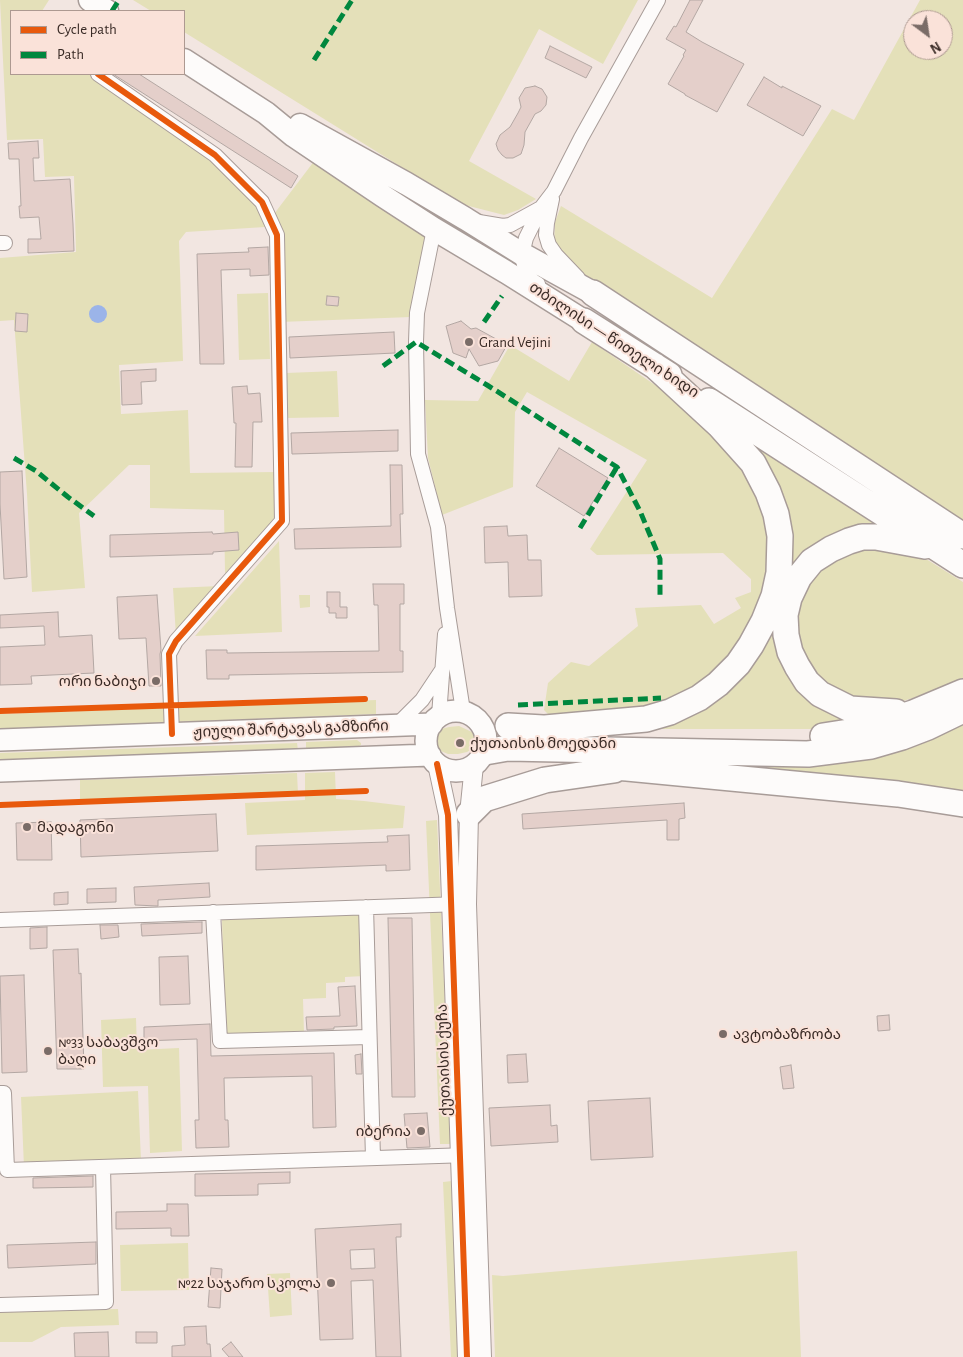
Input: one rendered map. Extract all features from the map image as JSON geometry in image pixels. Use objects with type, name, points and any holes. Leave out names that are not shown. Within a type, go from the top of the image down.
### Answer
[{"type":"highway","points":[[90,0],[105,10]]},
{"type":"highway","name":"თბილისი — წითელი ხიდი","points":[[185,61],[266,113],[294,136],[434,229],[655,366],[963,565]]},
{"type":"highway","name":"თბილისი — წითელი ხიდი","points":[[266,113],[304,126],[466,219],[522,254],[593,293],[963,536]]},
{"type":"highway","points":[[545,728],[646,719],[670,712],[699,698],[718,684],[738,664],[764,621],[774,596],[779,573],[780,536],[776,514],[768,492],[753,463],[719,425],[655,366]]},
{"type":"highway","points":[[913,713],[850,709],[820,694],[807,682],[790,652],[786,635],[785,615],[789,598],[799,577],[812,561],[849,541],[862,537],[876,537],[936,548]]},
{"type":"highway","points":[[508,726],[748,739],[812,738],[855,731],[913,713],[963,692]]},
{"type":"highway","points":[[479,759],[508,748],[808,754],[871,746],[928,727],[963,710]]},
{"type":"highway","points":[[479,759],[627,768],[898,794],[963,804]]},
{"type":"highway","points":[[469,814],[484,799],[545,780],[627,768]]},
{"type":"main road","points":[[451,711],[463,711],[477,718],[482,725],[486,734],[486,745],[479,759],[468,768],[455,771],[449,770],[434,759],[427,748],[426,739],[428,731],[436,720],[451,711]]},
{"type":"main road","name":"ჟიული შარტავას გამზირი","points":[[0,740],[396,726],[436,720]]},
{"type":"main road","points":[[482,725],[508,726]]},
{"type":"main road","name":"ჟიული შარტავას გამზირი","points":[[0,771],[434,759]]},
{"type":"street","points":[[584,321],[562,299],[533,281],[527,274],[522,254],[526,238],[542,208],[554,191],[581,138],[658,0]]},
{"type":"street","points":[[99,75],[215,156],[262,202],[277,235],[282,521],[176,641],[169,654],[172,734]]},
{"type":"street","points":[[554,191],[547,223],[546,235],[549,245],[571,272],[593,293]]},
{"type":"street","points":[[466,219],[503,226],[510,225],[542,208]]},
{"type":"street","points":[[434,229],[417,313],[418,454],[438,527],[447,608],[463,711]]},
{"type":"street","points":[[436,720],[447,608]]},
{"type":"street","points":[[396,726],[422,700],[442,669]]},
{"type":"street","name":"ქუთაისის ქუჩა","points":[[434,759],[448,815],[459,904],[467,1155],[467,1357]]},
{"type":"street","name":"ქუთაისის ქუჩა","points":[[459,904],[469,814],[479,759]]},
{"type":"street","points":[[0,920],[459,904]]},
{"type":"street","points":[[366,907],[373,1158]]},
{"type":"street","points":[[213,912],[220,1041],[369,1037]]},
{"type":"street","points":[[0,1093],[4,1093],[7,1170],[467,1155]]},
{"type":"street","name":"ქუთაისის ქუჩა","points":[[467,1155],[482,1357]]},
{"type":"street","points":[[0,1305],[106,1302],[103,1167]]},
{"type":"shaded area","points":[[0,0],[49,0],[43,10],[10,10],[10,75],[105,75],[216,152],[274,214],[315,160],[427,235],[411,317],[280,322],[273,215],[265,227],[186,232],[179,241],[183,361],[119,365],[121,414],[188,410],[190,473],[276,472],[276,523],[235,572],[225,573],[224,510],[150,508],[150,465],[129,465],[79,513],[85,588],[32,592],[14,320],[0,321],[0,258],[76,252],[74,176],[45,177],[43,139],[7,140]]},
{"type":"shaded area","points":[[133,0],[638,0],[603,64],[539,29],[469,161],[536,199],[518,210],[504,215],[461,204],[185,33],[185,10],[149,10]]},
{"type":"shaded area","points":[[920,0],[963,0],[963,521],[575,270],[554,245],[555,222],[561,206],[712,298],[832,109],[854,120],[903,31],[903,60],[953,60],[953,10],[914,10]]},
{"type":"shaded area","points":[[268,293],[270,359],[239,360],[237,294]]},
{"type":"shaded area","points":[[592,342],[702,417],[746,468],[764,507],[771,550],[766,589],[749,630],[728,662],[691,692],[652,709],[551,717],[544,710],[548,683],[571,662],[589,666],[638,626],[635,608],[701,605],[714,624],[741,608],[735,598],[751,592],[751,579],[723,553],[597,555],[590,549],[647,460],[527,392],[515,412],[513,487],[442,515],[428,458],[425,400],[478,401],[510,345],[569,381]]},
{"type":"shaded area","points":[[337,371],[339,417],[287,418],[286,373]]},
{"type":"shaded area","points":[[736,429],[890,531],[815,549],[782,657],[873,717],[828,729],[644,729],[709,699],[784,560]]},
{"type":"shaded area","points":[[279,541],[282,632],[195,636]]},
{"type":"shaded area","points":[[856,544],[910,549],[963,582],[963,678],[893,704],[869,706],[811,678],[794,631],[804,583]]},
{"type":"shaded area","points":[[220,586],[176,636],[173,588]]},
{"type":"shaded area","points":[[299,595],[310,595],[310,607],[300,608]]},
{"type":"shaded area","points":[[376,700],[376,714],[0,729],[0,714]]},
{"type":"shaded area","points":[[963,715],[963,795],[669,759],[806,760]]},
{"type":"shaded area","points":[[459,726],[472,732],[475,737],[476,743],[472,749],[458,754],[448,754],[436,749],[432,737],[435,732]]},
{"type":"shaded area","points":[[357,740],[361,745],[357,747],[306,749],[306,742]]},
{"type":"shaded area","points":[[297,743],[298,750],[0,761],[0,753]]},
{"type":"shaded area","points":[[335,772],[336,799],[405,806],[403,828],[247,835],[245,803],[305,800],[305,773]]},
{"type":"shaded area","points":[[297,773],[298,794],[80,801],[80,780]]},
{"type":"shaded area","points":[[437,820],[451,1144],[440,1144],[426,821]]},
{"type":"shaded area","points":[[362,914],[364,976],[345,977],[345,982],[326,983],[326,998],[303,999],[304,1033],[225,1035],[222,918]]},
{"type":"shaded area","points":[[136,1018],[137,1050],[179,1048],[182,1151],[150,1153],[148,1086],[103,1087],[101,1020]]},
{"type":"shaded area","points":[[138,1091],[141,1161],[24,1167],[21,1097]]},
{"type":"shaded area","points":[[452,1181],[460,1357],[451,1357],[443,1182]]},
{"type":"shaded area","points":[[188,1243],[189,1290],[121,1291],[120,1245]]},
{"type":"shaded area","points":[[797,1251],[801,1357],[495,1357],[492,1275],[503,1276]]},
{"type":"shaded area","points":[[290,1273],[292,1315],[270,1317],[267,1274]]},
{"type":"shaded area","points":[[118,1309],[119,1325],[61,1327],[32,1342],[0,1342],[0,1312]]},
{"type":"water","points":[[98,305],[104,308],[107,314],[104,320],[98,323],[92,320],[89,314],[92,308]]},
{"type":"building","points":[[690,0],[703,0],[686,32],[744,64],[717,112],[668,84],[686,50],[666,39],[674,26],[676,27]]},
{"type":"building","points":[[550,46],[592,67],[586,78],[545,58]]},
{"type":"building","points":[[115,75],[141,75],[298,176],[291,188]]},
{"type":"building","points":[[764,77],[782,88],[782,86],[821,106],[803,136],[747,105]]},
{"type":"building","points":[[535,86],[542,89],[547,97],[546,105],[535,114],[525,132],[521,154],[513,158],[506,158],[498,150],[496,144],[500,135],[510,127],[518,113],[521,107],[519,98],[525,88]]},
{"type":"building","points":[[38,141],[39,158],[33,158],[34,181],[70,179],[74,251],[28,253],[28,239],[41,239],[39,217],[20,218],[19,159],[9,159],[8,143]]},
{"type":"building","points":[[268,247],[269,275],[250,276],[250,269],[221,270],[224,364],[200,364],[197,254],[249,252],[248,248]]},
{"type":"building","points":[[327,296],[339,297],[338,306],[326,305]]},
{"type":"building","points":[[16,313],[28,314],[27,332],[15,331]]},
{"type":"building","name":"Grand Vejini","points":[[461,321],[471,329],[476,328],[507,345],[498,361],[479,366],[469,349],[466,358],[453,353],[446,326]]},
{"type":"building","points":[[394,332],[395,353],[290,358],[289,337]]},
{"type":"building","points":[[156,369],[156,381],[141,382],[142,404],[122,405],[121,371]]},
{"type":"building","points":[[247,386],[248,394],[260,393],[262,422],[253,422],[252,467],[235,467],[236,423],[234,423],[232,387]]},
{"type":"building","points":[[398,430],[398,451],[292,454],[291,433]]},
{"type":"building","points":[[559,448],[608,478],[584,516],[536,486]]},
{"type":"building","points":[[390,465],[402,465],[403,514],[400,514],[401,547],[295,549],[294,529],[391,526]]},
{"type":"building","points":[[22,471],[27,577],[4,579],[0,472]]},
{"type":"building","points":[[507,526],[508,536],[527,535],[528,560],[541,560],[542,596],[509,597],[508,562],[485,563],[484,527]]},
{"type":"building","points":[[212,532],[213,534],[238,532],[239,550],[213,552],[213,554],[110,557],[110,535]]},
{"type":"building","points":[[373,584],[404,584],[404,604],[400,604],[400,651],[403,651],[403,672],[229,675],[229,679],[207,679],[206,650],[227,650],[227,653],[379,651],[378,605],[374,605]]},
{"type":"building","points":[[327,592],[340,592],[340,607],[347,607],[347,618],[336,618],[336,613],[329,613]]},
{"type":"building","points":[[157,595],[161,650],[161,686],[149,686],[146,638],[119,639],[117,597]]},
{"type":"building","points":[[58,612],[59,637],[92,635],[94,673],[31,676],[32,684],[0,685],[0,647],[45,645],[44,626],[0,628],[0,615]]},
{"type":"building","points":[[684,803],[685,818],[679,819],[679,840],[667,840],[667,820],[523,829],[522,814]]},
{"type":"building","points":[[216,814],[218,851],[81,857],[80,820]]},
{"type":"building","points":[[51,822],[52,860],[17,860],[16,823]]},
{"type":"building","points":[[409,835],[410,870],[386,871],[386,865],[256,870],[256,846],[388,842],[387,836]]},
{"type":"building","points":[[209,883],[210,897],[158,900],[158,906],[135,905],[134,887]]},
{"type":"building","points":[[116,888],[116,902],[87,903],[87,889]]},
{"type":"building","points":[[68,892],[68,904],[54,905],[54,893]]},
{"type":"building","points":[[388,918],[412,918],[415,1097],[392,1097]]},
{"type":"building","points":[[202,922],[202,933],[142,936],[141,924]]},
{"type":"building","points":[[100,925],[118,925],[119,937],[101,939]]},
{"type":"building","points":[[47,927],[47,948],[30,949],[30,928]]},
{"type":"building","points":[[78,949],[79,974],[81,973],[84,1069],[57,1069],[53,950]]},
{"type":"building","points":[[188,956],[190,1004],[160,1005],[159,957]]},
{"type":"building","points":[[24,975],[27,1072],[2,1073],[0,976]]},
{"type":"building","points":[[355,986],[357,1026],[307,1030],[306,1017],[340,1016],[338,987]]},
{"type":"building","points":[[889,1015],[890,1030],[878,1031],[877,1016]]},
{"type":"building","points":[[210,1024],[211,1056],[334,1053],[336,1127],[313,1128],[312,1076],[224,1078],[225,1120],[228,1120],[229,1147],[196,1148],[195,1120],[199,1120],[197,1039],[144,1041],[144,1027]]},
{"type":"building","points":[[361,1054],[362,1074],[356,1074],[355,1055]]},
{"type":"building","points":[[526,1054],[528,1082],[508,1083],[507,1055]]},
{"type":"building","points":[[791,1065],[794,1088],[783,1089],[780,1067]]},
{"type":"building","points":[[650,1098],[653,1157],[591,1160],[588,1101]]},
{"type":"building","points":[[550,1105],[551,1126],[557,1125],[558,1142],[491,1146],[489,1108]]},
{"type":"building","points":[[427,1113],[430,1147],[407,1148],[404,1114]]},
{"type":"building","points":[[290,1172],[290,1183],[258,1184],[258,1195],[195,1196],[195,1174]]},
{"type":"building","points":[[93,1176],[93,1187],[33,1188],[33,1178]]},
{"type":"building","points":[[167,1204],[188,1204],[189,1236],[171,1236],[171,1228],[116,1229],[116,1212],[167,1211]]},
{"type":"building","points":[[401,1224],[401,1237],[396,1237],[401,1357],[376,1357],[373,1280],[351,1281],[353,1339],[320,1340],[315,1229]],"holes":[[[374,1249],[375,1268],[351,1269],[350,1250]]]},
{"type":"building","points":[[96,1242],[96,1264],[8,1268],[7,1245]]},
{"type":"building","points":[[211,1268],[222,1269],[220,1308],[208,1307]]},
{"type":"building","points":[[206,1326],[207,1344],[210,1344],[211,1357],[172,1357],[172,1346],[185,1345],[184,1327]]},
{"type":"building","points":[[108,1332],[109,1357],[75,1357],[74,1333]]},
{"type":"building","points":[[136,1332],[157,1332],[157,1343],[136,1343]]},
{"type":"building","points":[[231,1342],[243,1357],[229,1357],[222,1349]]},
{"type":"marked path","points":[[113,10],[119,0]]},
{"type":"marked path","points":[[314,60],[352,0]]},
{"type":"marked path","points":[[484,322],[502,296]]},
{"type":"marked path","points":[[383,366],[416,342],[617,467],[640,511],[660,559],[660,596]]},
{"type":"marked path","points":[[14,458],[36,471],[94,516]]},
{"type":"marked path","points":[[580,528],[617,467]]},
{"type":"marked path","points":[[518,705],[661,698]]},
{"type":"cycle path","points":[[99,75],[215,155],[262,202],[277,235],[282,521],[176,641],[169,654],[172,734]]},
{"type":"cycle path","points":[[0,711],[365,699]]},
{"type":"cycle path","points":[[437,764],[448,815],[467,1357]]},
{"type":"cycle path","points":[[0,805],[366,791]]},
{"type":"place","name":"Grand Vejini","points":[[469,342]]},
{"type":"place","name":"ორი ნაბიჯი","points":[[156,681]]},
{"type":"place","name":"ქუთაისის მოედანი","points":[[460,743]]},
{"type":"place","name":"მადაგონი","points":[[27,827]]},
{"type":"place","name":"ავტობაზრობა","points":[[723,1034]]},
{"type":"place","name":"№33 საბავშვო ბაღი","points":[[48,1051]]},
{"type":"place","name":"იბერია","points":[[421,1131]]},
{"type":"place","name":"№22 საჯარო სკოლა","points":[[331,1283]]}]
